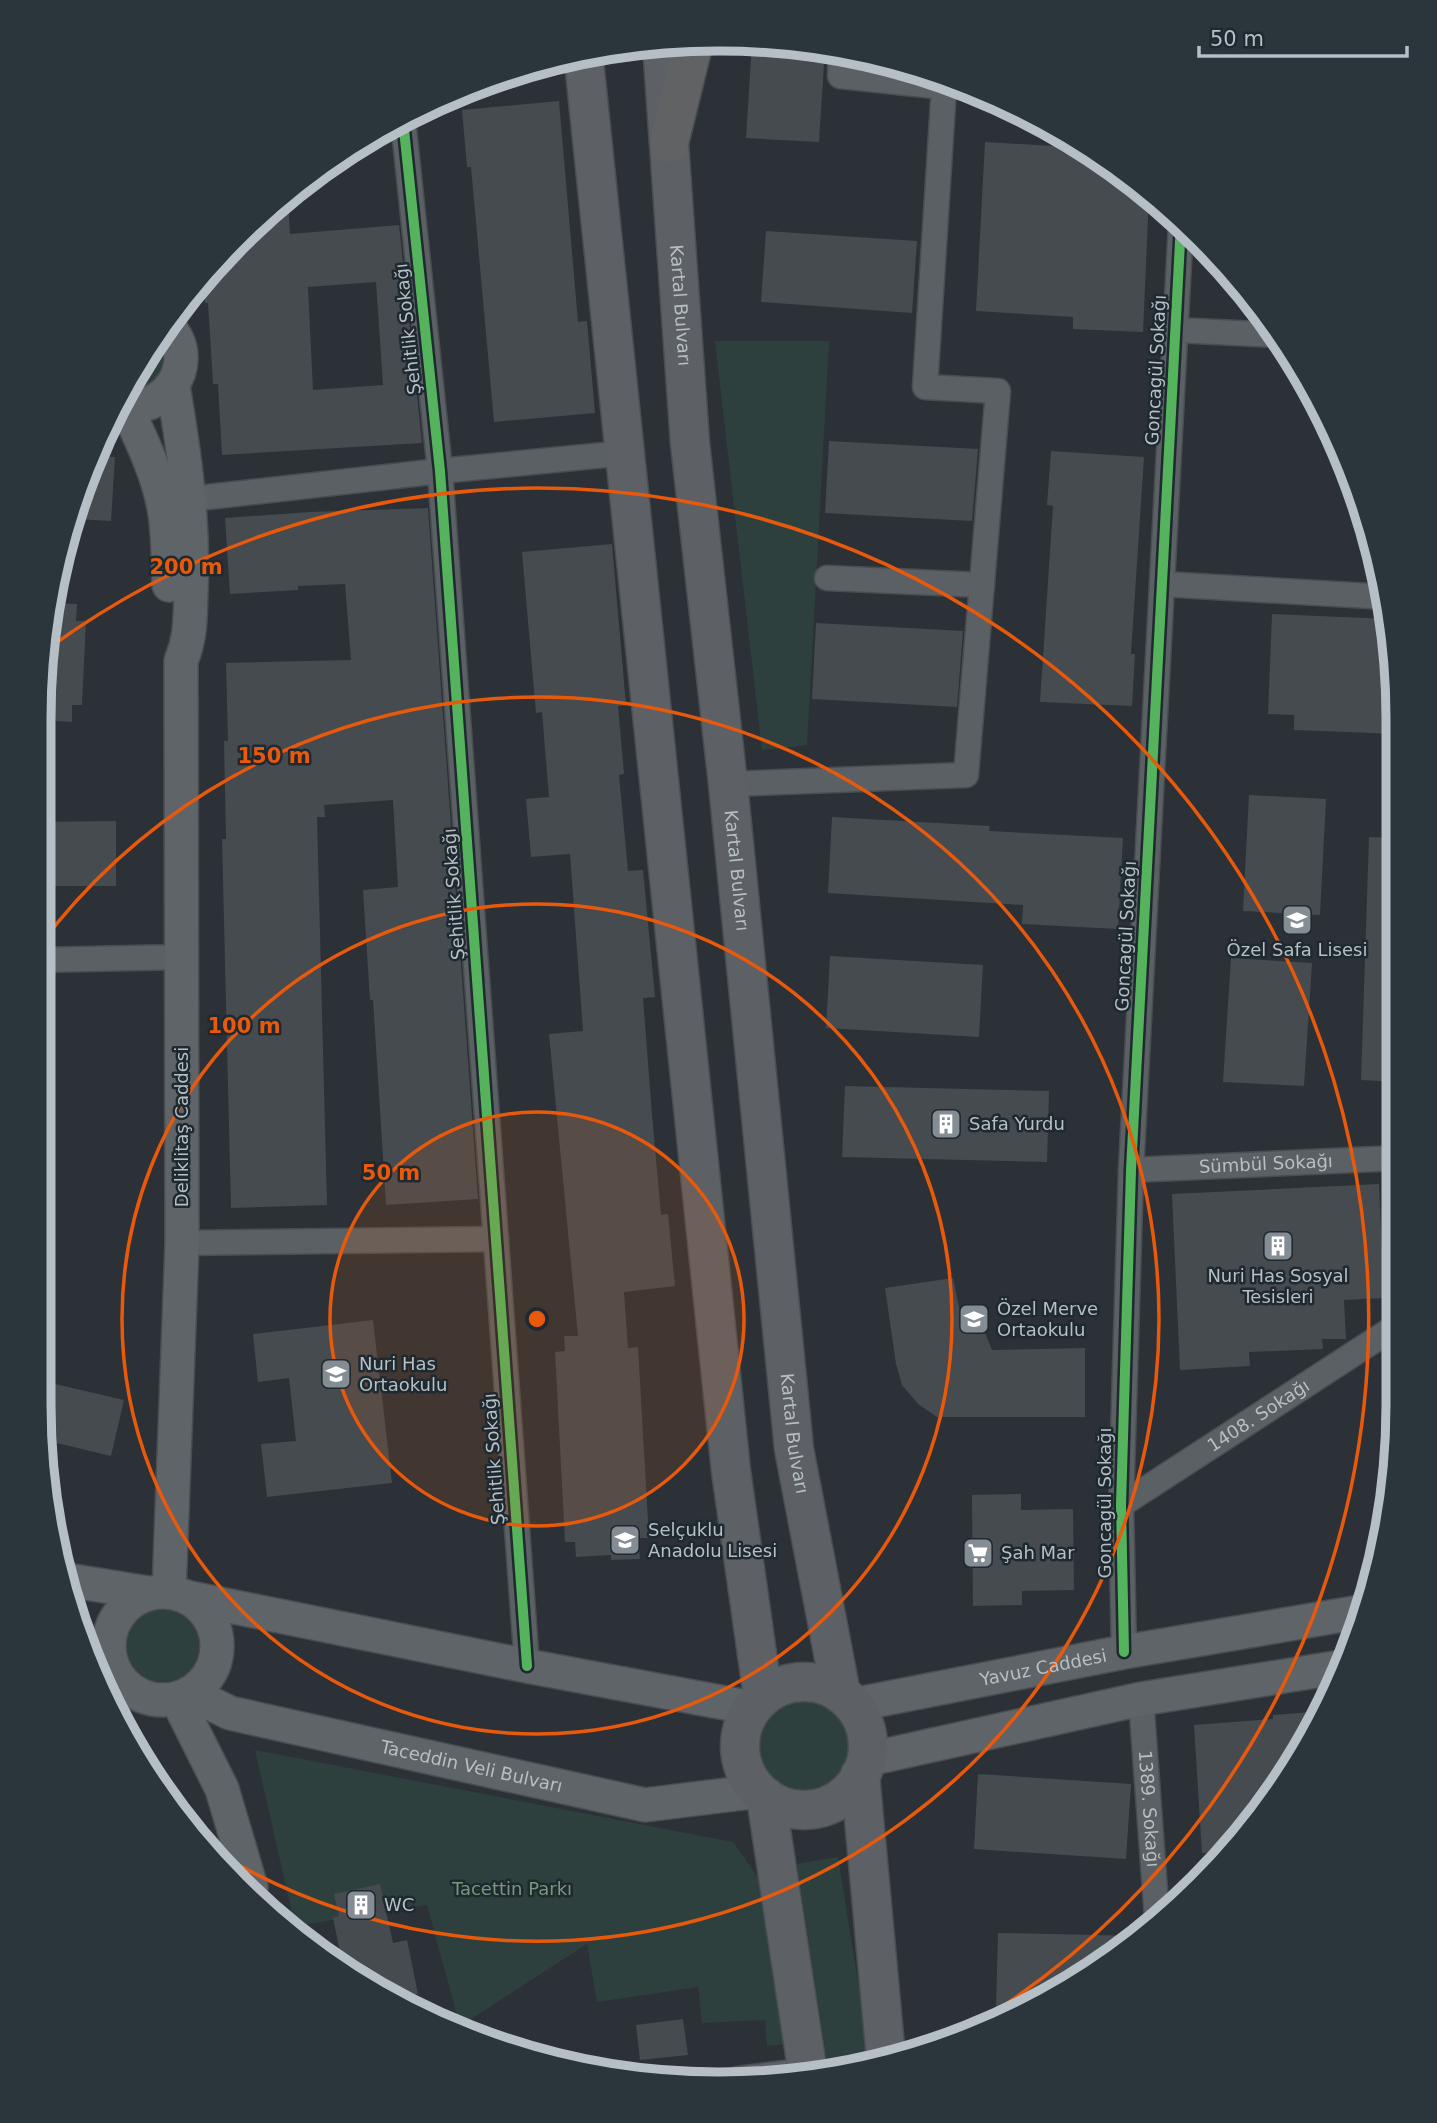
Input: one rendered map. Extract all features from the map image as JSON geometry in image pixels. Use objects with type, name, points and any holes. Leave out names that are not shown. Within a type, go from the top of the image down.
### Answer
[{"type":"highway","points":[[669,143],[691,52]]},
{"type":"main road","name":"Kartal Bulvarı","points":[[663,53],[690,443],[728,784],[794,1449],[847,1699]]},
{"type":"main road","points":[[584,65],[731,1471],[758,1702]]},
{"type":"main road","points":[[863,1768],[856,1783],[844,1796],[830,1804],[814,1809],[789,1808],[762,1794],[745,1772],[740,1739],[744,1723],[758,1702],[778,1687],[794,1682],[819,1684],[847,1699],[862,1720],[867,1736],[863,1768],[885,2050]]},
{"type":"main road","points":[[762,1794],[807,2067]]},
{"type":"street","points":[[841,62],[840,76],[932,86]]},
{"type":"street","points":[[728,784],[967,775],[998,391],[925,387],[944,90]]},
{"type":"street","name":"Şehitlik Sokağı","points":[[404,130],[440,471],[527,1666]]},
{"type":"street","name":"Goncagül Sokağı","points":[[1124,1652],[1121,1505],[1131,1170],[1180,236]]},
{"type":"street","points":[[1175,330],[1264,334]]},
{"type":"street","points":[[129,405],[152,403],[164,396],[173,386],[179,374],[181,360],[173,334]]},
{"type":"street","name":"Deliklitaş Caddesi","points":[[169,1594],[182,1243],[181,661],[189,643],[191,575],[190,499],[173,386]]},
{"type":"street","name":"Deliklitaş Caddesi","points":[[126,412],[156,475],[164,506],[172,645],[181,661]]},
{"type":"street","points":[[190,499],[625,453]]},
{"type":"street","points":[[827,578],[982,585]]},
{"type":"street","points":[[1162,584],[1375,596]]},
{"type":"street","points":[[51,960],[182,957]]},
{"type":"street","name":"Sümbül Sokağı","points":[[1131,1170],[1386,1159]]},
{"type":"street","points":[[182,1243],[496,1239]]},
{"type":"street","name":"1408. Sokağı","points":[[1121,1505],[1386,1333]]},
{"type":"street","points":[[75,1581],[169,1594],[527,1666],[758,1702]]},
{"type":"street","points":[[169,1594],[201,1607],[210,1618],[217,1646],[210,1673],[201,1685],[183,1696],[163,1701],[121,1691],[124,1685],[115,1673],[108,1646],[115,1618],[135,1598],[169,1594]]},
{"type":"street","name":"Yavuz Caddesi","points":[[847,1699],[1353,1613]]},
{"type":"street","points":[[863,1768],[1141,1699],[1331,1669]]},
{"type":"street","points":[[183,1696],[222,1789],[249,1880]]},
{"type":"street","name":"Taceddin Veli Bulvarı","points":[[183,1696],[230,1713],[645,1805],[762,1794]]},
{"type":"street","name":"1389. Sokağı","points":[[1141,1699],[1156,1909]]},
{"type":"green space","points":[[715,341],[829,341],[807,745],[762,750]]},
{"type":"green space","points":[[163,347],[167,359],[157,380],[139,387]]},
{"type":"green space","points":[[156,1610],[170,1610],[189,1620],[199,1639],[199,1653],[189,1672],[170,1682],[156,1682],[137,1672],[127,1653],[127,1639],[137,1620]]},
{"type":"green space","points":[[795,1702],[813,1702],[829,1709],[841,1721],[848,1737],[848,1755],[841,1771],[829,1783],[813,1790],[795,1790],[779,1783],[767,1771],[760,1755],[760,1737],[767,1721],[779,1709]]},
{"type":"green space","name":"Tacettin Parkı","points":[[255,1750],[733,1842],[759,1879],[796,2043],[767,2046],[765,2020],[702,2023],[698,1987],[597,2002],[587,1944],[466,2022],[458,2019],[427,1905],[301,1925],[293,1919]]},
{"type":"green space","points":[[838,1857],[869,2054],[827,2063],[797,1864]]},
{"type":"building","points":[[751,52],[824,59],[819,142],[746,138]]},
{"type":"building","points":[[559,101],[578,322],[587,321],[595,413],[494,422],[471,167],[467,167],[462,110]]},
{"type":"building","points":[[985,142],[1063,147],[1148,208],[1143,332],[1073,329],[1073,317],[976,311]]},
{"type":"building","points":[[289,208],[290,234],[399,225],[422,443],[222,455],[218,384],[213,384],[208,303],[205,303],[204,293],[216,278]],"holes":[[[376,282],[383,385],[313,390],[308,287]]]},
{"type":"building","points":[[766,231],[917,241],[912,313],[761,302]]},
{"type":"building","points":[[829,441],[978,449],[972,521],[825,513]]},
{"type":"building","points":[[1051,451],[1144,457],[1131,654],[1135,654],[1132,706],[1040,702],[1053,506],[1047,505]]},
{"type":"building","points":[[105,456],[115,457],[111,521],[82,519]]},
{"type":"building","points":[[428,508],[478,1199],[386,1205],[363,890],[398,887],[393,800],[324,805],[325,817],[317,817],[327,1205],[231,1208],[222,839],[226,839],[226,663],[351,660],[345,584],[230,594],[225,518]]},
{"type":"building","points":[[612,544],[626,705],[618,706],[624,774],[619,775],[628,871],[643,870],[655,997],[643,998],[661,1215],[668,1214],[675,1286],[624,1292],[628,1348],[638,1347],[649,1538],[638,1538],[640,1559],[611,1560],[611,1555],[576,1557],[575,1542],[565,1542],[555,1352],[565,1351],[564,1336],[578,1336],[549,1034],[583,1031],[570,854],[531,857],[526,799],[549,797],[542,712],[536,713],[522,552]]},
{"type":"building","points":[[61,603],[77,604],[76,621],[86,621],[82,705],[72,705],[72,722],[51,721],[52,675]]},
{"type":"building","points":[[1272,614],[1379,619],[1385,675],[1386,734],[1294,730],[1294,715],[1268,714]]},
{"type":"building","points":[[816,623],[963,631],[957,707],[812,699]]},
{"type":"building","points":[[1249,795],[1326,799],[1320,915],[1243,911]]},
{"type":"building","points":[[832,817],[990,826],[989,831],[1123,838],[1118,929],[1022,924],[1023,905],[828,893]]},
{"type":"building","points":[[116,821],[116,886],[51,886],[51,822]]},
{"type":"building","points":[[1369,837],[1386,838],[1386,1081],[1361,1080]]},
{"type":"building","points":[[830,956],[983,965],[979,1037],[826,1028]]},
{"type":"building","points":[[1231,958],[1312,963],[1304,1086],[1223,1082]]},
{"type":"building","name":"Safa Yurdu","points":[[845,1086],[1049,1091],[1047,1162],[842,1157]]},
{"type":"building","name":"Nuri Has Sosyal Tesisleri","points":[[1379,1184],[1384,1298],[1344,1300],[1346,1339],[1322,1339],[1323,1349],[1249,1352],[1250,1366],[1180,1370],[1172,1194]]},
{"type":"building","points":[[953,1278],[962,1322],[985,1333],[992,1350],[1085,1348],[1085,1417],[937,1417],[918,1404],[902,1385],[896,1364],[885,1288]]},
{"type":"building","points":[[373,1320],[392,1483],[267,1497],[261,1444],[296,1441],[289,1378],[258,1382],[253,1334]]},
{"type":"building","points":[[51,1383],[124,1400],[111,1456],[52,1442]]},
{"type":"building","points":[[1021,1494],[1021,1510],[1073,1509],[1074,1590],[1022,1591],[1022,1605],[973,1606],[972,1495]]},
{"type":"building","points":[[1311,1712],[1274,1775],[1248,1811],[1214,1852],[1202,1853],[1194,1725],[1273,1719],[1273,1715]]},
{"type":"building","points":[[978,1774],[1131,1784],[1126,1859],[974,1849]]},
{"type":"building","points":[[380,1884],[393,1943],[407,1940],[418,1994],[409,1996],[341,1955],[333,1918],[339,1916],[334,1894]]},
{"type":"building","points":[[998,1933],[1123,1936],[1052,1983],[1003,2008],[996,2008]]},
{"type":"building","points":[[683,2019],[688,2055],[640,2060],[636,2025]]},
{"type":"cycle path","points":[[404,130],[440,471],[527,1666]]},
{"type":"cycle path","points":[[1124,1652],[1121,1505],[1131,1170],[1180,236]]},
{"type":"place","name":"Özel Safa Lisesi","points":[[1297,920]]},
{"type":"place","name":"Safa Yurdu","points":[[946,1124]]},
{"type":"place","name":"Nuri Has Sosyal Tesisleri","points":[[1278,1246]]},
{"type":"place","name":"Özel Merve Ortaokulu","points":[[974,1319]]},
{"type":"place","name":"Nuri Has Ortaokulu","points":[[336,1374]]},
{"type":"place","name":"Selçuklu Anadolu Lisesi","points":[[625,1540]]},
{"type":"place","name":"Şah Mar","points":[[978,1553]]},
{"type":"place","name":"WC","points":[[361,1905]]}]
